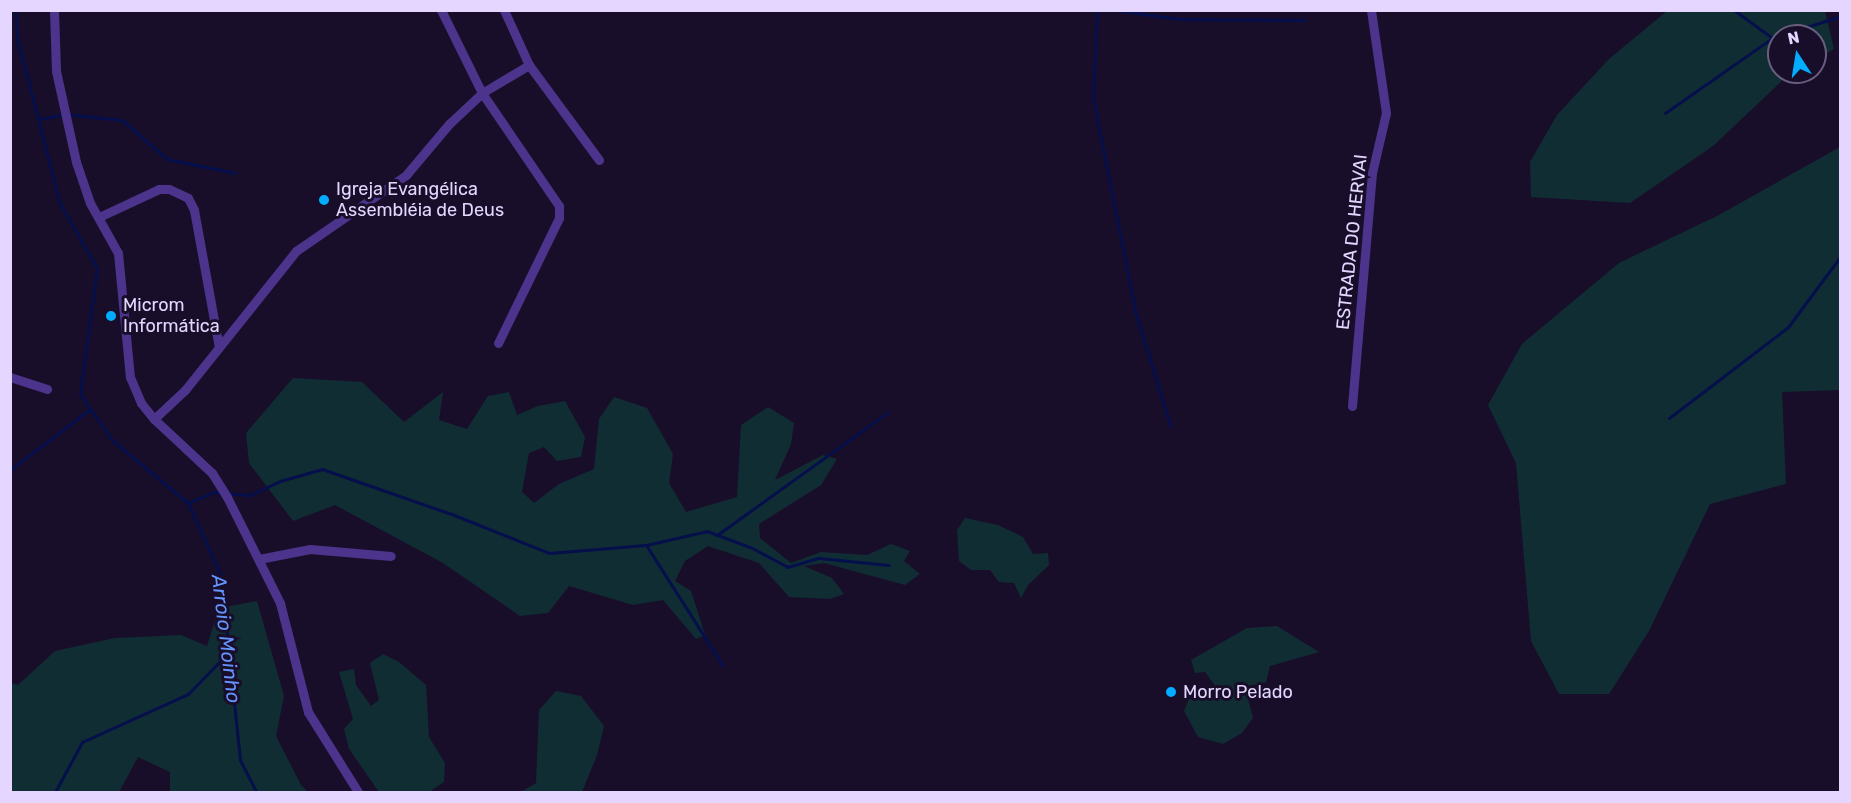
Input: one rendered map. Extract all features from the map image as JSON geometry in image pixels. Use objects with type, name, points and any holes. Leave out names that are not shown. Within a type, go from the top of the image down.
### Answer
[{"type":"street","points":[[54,10],[56,71],[76,162],[99,218],[118,253],[130,377],[141,403],[154,419],[212,473],[280,603],[308,712],[358,792]]},
{"type":"street","points":[[441,10],[482,93],[559,206],[560,218],[498,343]]},
{"type":"street","points":[[504,10],[529,65],[599,160]]},
{"type":"street","name":"ESTRADA DO HERVAI","points":[[1352,406],[1372,173],[1386,113],[1371,10]]},
{"type":"street","points":[[154,419],[185,390],[296,251],[406,176],[449,124],[482,93],[529,65]]},
{"type":"street","points":[[99,218],[159,189],[169,189],[188,198],[194,210],[219,347]]},
{"type":"street","points":[[10,377],[47,389]]},
{"type":"street","points":[[259,559],[310,549],[391,556]]},
{"type":"green space","points":[[1667,11],[1825,11],[1834,49],[1827,53],[1827,24],[1767,24],[1767,84],[1779,84],[1713,146],[1630,203],[1531,197],[1530,162],[1557,115],[1609,59]]},
{"type":"green space","points":[[1840,147],[1840,390],[1782,392],[1786,484],[1710,504],[1649,631],[1609,694],[1559,694],[1531,641],[1516,463],[1488,405],[1522,344],[1619,263],[1719,215]]},
{"type":"green space","points":[[293,378],[362,382],[404,422],[443,392],[439,420],[467,429],[488,396],[509,392],[517,415],[538,406],[565,401],[585,437],[581,457],[557,461],[544,447],[529,453],[522,492],[534,503],[559,484],[594,469],[599,419],[614,397],[647,408],[673,454],[669,483],[686,512],[737,497],[741,425],[768,407],[794,423],[791,444],[775,480],[823,455],[837,459],[821,485],[759,524],[760,538],[791,563],[821,552],[867,555],[891,544],[910,551],[904,561],[920,574],[905,585],[824,563],[804,566],[832,578],[844,594],[830,599],[789,597],[759,563],[708,546],[685,561],[675,581],[691,591],[705,635],[696,639],[663,600],[633,605],[569,586],[548,613],[520,616],[443,563],[335,505],[293,521],[249,463],[246,433]]},
{"type":"green space","points":[[965,518],[998,525],[1023,537],[1033,554],[1048,553],[1049,565],[1028,585],[1021,598],[1014,583],[999,582],[990,570],[971,570],[959,561],[957,530]]},
{"type":"green space","points":[[257,601],[284,696],[276,736],[301,785],[308,792],[170,792],[170,772],[138,757],[119,792],[11,792],[11,683],[18,685],[55,651],[115,638],[181,635],[207,646],[219,608]]},
{"type":"green space","points":[[1277,626],[1319,652],[1270,666],[1266,682],[1245,687],[1253,718],[1242,733],[1223,744],[1198,737],[1184,711],[1189,699],[1214,699],[1219,691],[1205,672],[1195,673],[1191,660],[1247,628]]},
{"type":"green space","points":[[383,654],[399,662],[426,685],[429,737],[445,763],[444,782],[429,792],[379,792],[349,749],[344,729],[353,719],[339,672],[354,669],[356,685],[371,706],[379,700],[370,663]]},
{"type":"green space","points":[[556,691],[581,696],[604,726],[597,755],[582,792],[521,792],[536,783],[539,710]]},
{"type":"waterway","name":"Arroio Moinho","points":[[15,10],[18,42],[60,204],[97,268],[80,394],[112,440],[188,503],[221,576],[240,760],[256,792]]},
{"type":"waterway","points":[[1097,10],[1093,98],[1135,311],[1171,427]]},
{"type":"waterway","points":[[1115,10],[1179,19],[1305,20]]},
{"type":"waterway","points":[[1734,10],[1767,34]]},
{"type":"waterway","points":[[1665,113],[1772,38],[1838,17]]},
{"type":"waterway","points":[[39,119],[66,114],[122,120],[167,159],[236,173]]},
{"type":"waterway","points":[[1669,418],[1788,327],[1840,257]]},
{"type":"waterway","points":[[10,470],[90,409]]},
{"type":"waterway","points":[[717,535],[888,412]]},
{"type":"waterway","points":[[188,503],[214,492],[250,495],[280,481],[322,469],[454,515],[549,553],[646,545],[707,531],[752,548],[787,567],[819,558],[889,565]]},
{"type":"waterway","points":[[646,545],[723,666]]},
{"type":"waterway","points":[[55,792],[82,742],[188,694],[229,652]]},
{"type":"place","name":"Igreja Evangélica Assembléia de Deus","points":[[324,200]]},
{"type":"place","name":"Microm Informática","points":[[111,316]]},
{"type":"place","name":"Morro Pelado","points":[[1171,692]]}]
